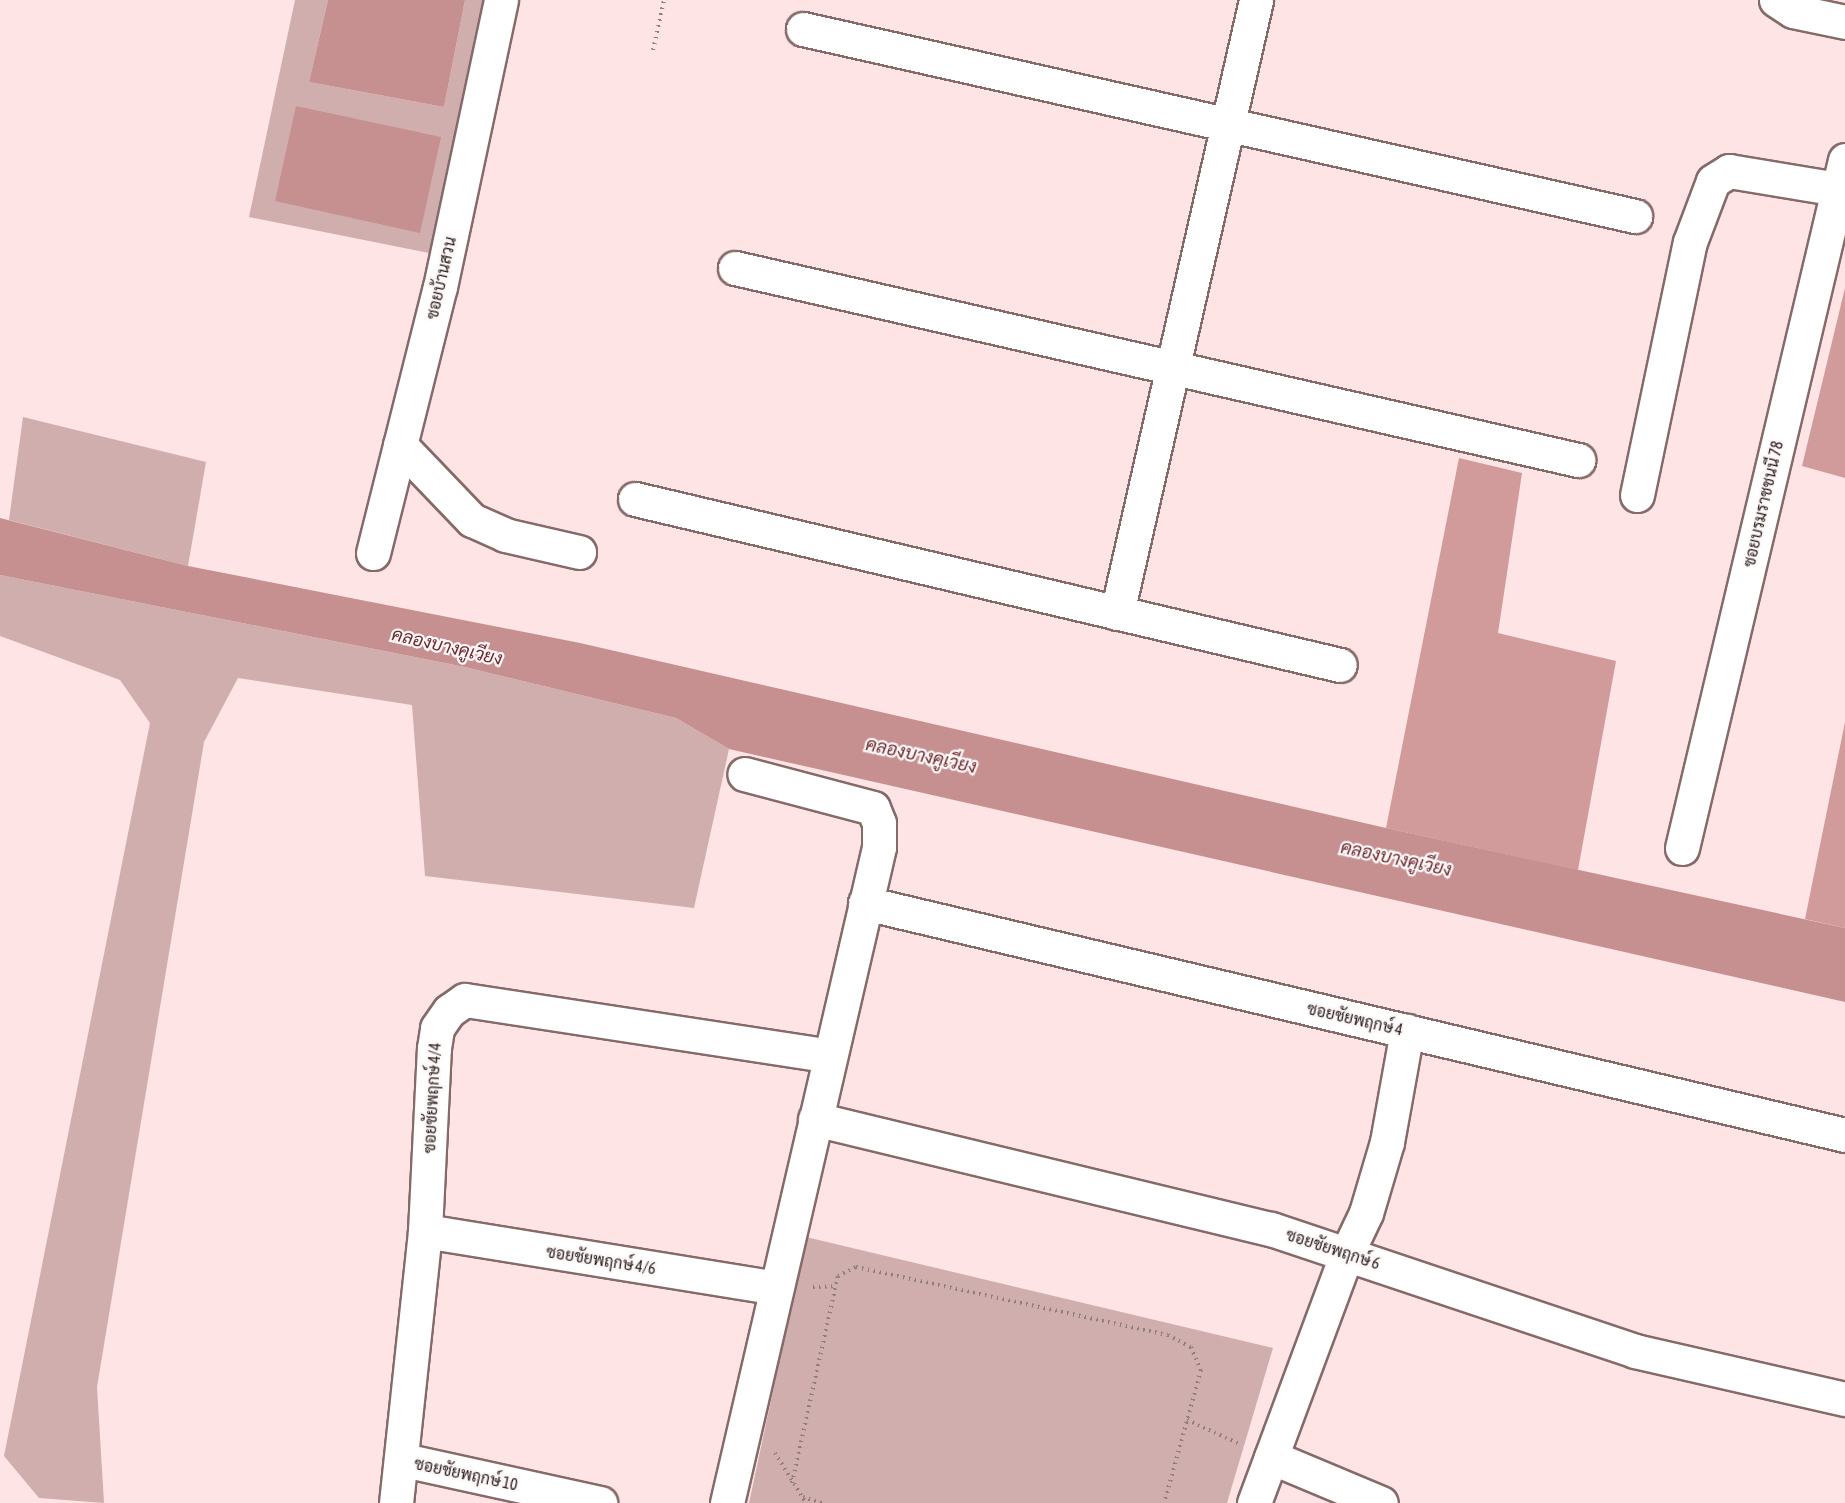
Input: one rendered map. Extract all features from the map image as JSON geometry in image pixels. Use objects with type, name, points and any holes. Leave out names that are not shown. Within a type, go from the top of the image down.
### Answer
[{"type":"street","name":"ซอยบ้านสวน","points":[[372,553],[440,286],[501,0]]},
{"type":"street","points":[[1117,613],[1256,0]]},
{"type":"street","points":[[1776,0],[1793,11],[1845,22]]},
{"type":"street","points":[[803,29],[1635,216]]},
{"type":"street","points":[[1637,495],[1690,243],[1713,181],[1729,171],[1841,174]]},
{"type":"street","name":"ซอยบรมราชชนนี 78","points":[[1682,848],[1841,174]]},
{"type":"street","points":[[735,268],[1578,460]]},
{"type":"street","points":[[400,445],[472,520],[505,535],[579,552]]},
{"type":"street","points":[[635,499],[1340,665]]},
{"type":"street","points":[[727,1503],[879,847],[879,823],[873,808],[744,774]]},
{"type":"street","name":"ซอยชัยพฤกษ์ 4","points":[[865,903],[1845,1135]]},
{"type":"street","name":"ซอยชัยพฤกษ์ 4/4","points":[[396,1503],[403,1460],[425,1231],[437,1028],[449,1011],[465,1000],[830,1056]]},
{"type":"street","points":[[1254,1503],[1347,1253],[1366,1213],[1387,1142],[1407,1031]]},
{"type":"street","name":"ซอยชัยพฤกษ์ 6","points":[[815,1119],[1271,1228],[1635,1351],[1845,1399]]},
{"type":"street","name":"ซอยชัยพฤกษ์ 4/6","points":[[425,1231],[776,1288]]},
{"type":"street","points":[[1271,1457],[1381,1503]]},
{"type":"street","name":"ซอยชัยพฤกษ์ 10","points":[[403,1460],[600,1503]]},
{"type":"path","points":[[653,50],[664,0]]},
{"type":"path","points":[[792,1483],[838,1276],[856,1267],[1168,1335],[1191,1347],[1201,1370],[1164,1503]]},
{"type":"path","points":[[1187,1420],[1271,1457]]},
{"type":"path","points":[[802,1497],[822,1503]]},
{"type":"shaded area","points":[[295,0],[328,0],[309,82],[444,107],[465,0],[519,0],[464,260],[249,217]]},
{"type":"shaded area","points":[[1845,288],[1845,478],[1802,466]]},
{"type":"shaded area","points":[[23,417],[206,462],[188,566],[9,520]]},
{"type":"shaded area","points":[[1459,458],[1522,473],[1498,633],[1616,661],[1578,870],[1386,828]]},
{"type":"shaded area","points":[[0,575],[465,667],[676,718],[729,749],[694,908],[425,876],[412,705],[238,678],[204,742],[97,1387],[104,1503],[39,1498],[4,1456],[150,723],[120,680],[0,636]]},
{"type":"shaded area","points":[[1845,722],[1845,928],[1805,919]]},
{"type":"shaded area","points":[[806,1237],[1273,1348],[1227,1503],[749,1503]]},
{"type":"water","points":[[328,0],[465,0],[444,107],[309,82]]},
{"type":"water","points":[[296,106],[441,137],[420,233],[275,201]]},
{"type":"water","name":"คลองบางคูเวียง","points":[[0,518],[188,566],[580,643],[1386,828],[1845,928],[1845,1002],[729,749],[676,718],[465,667],[0,575]]}]
